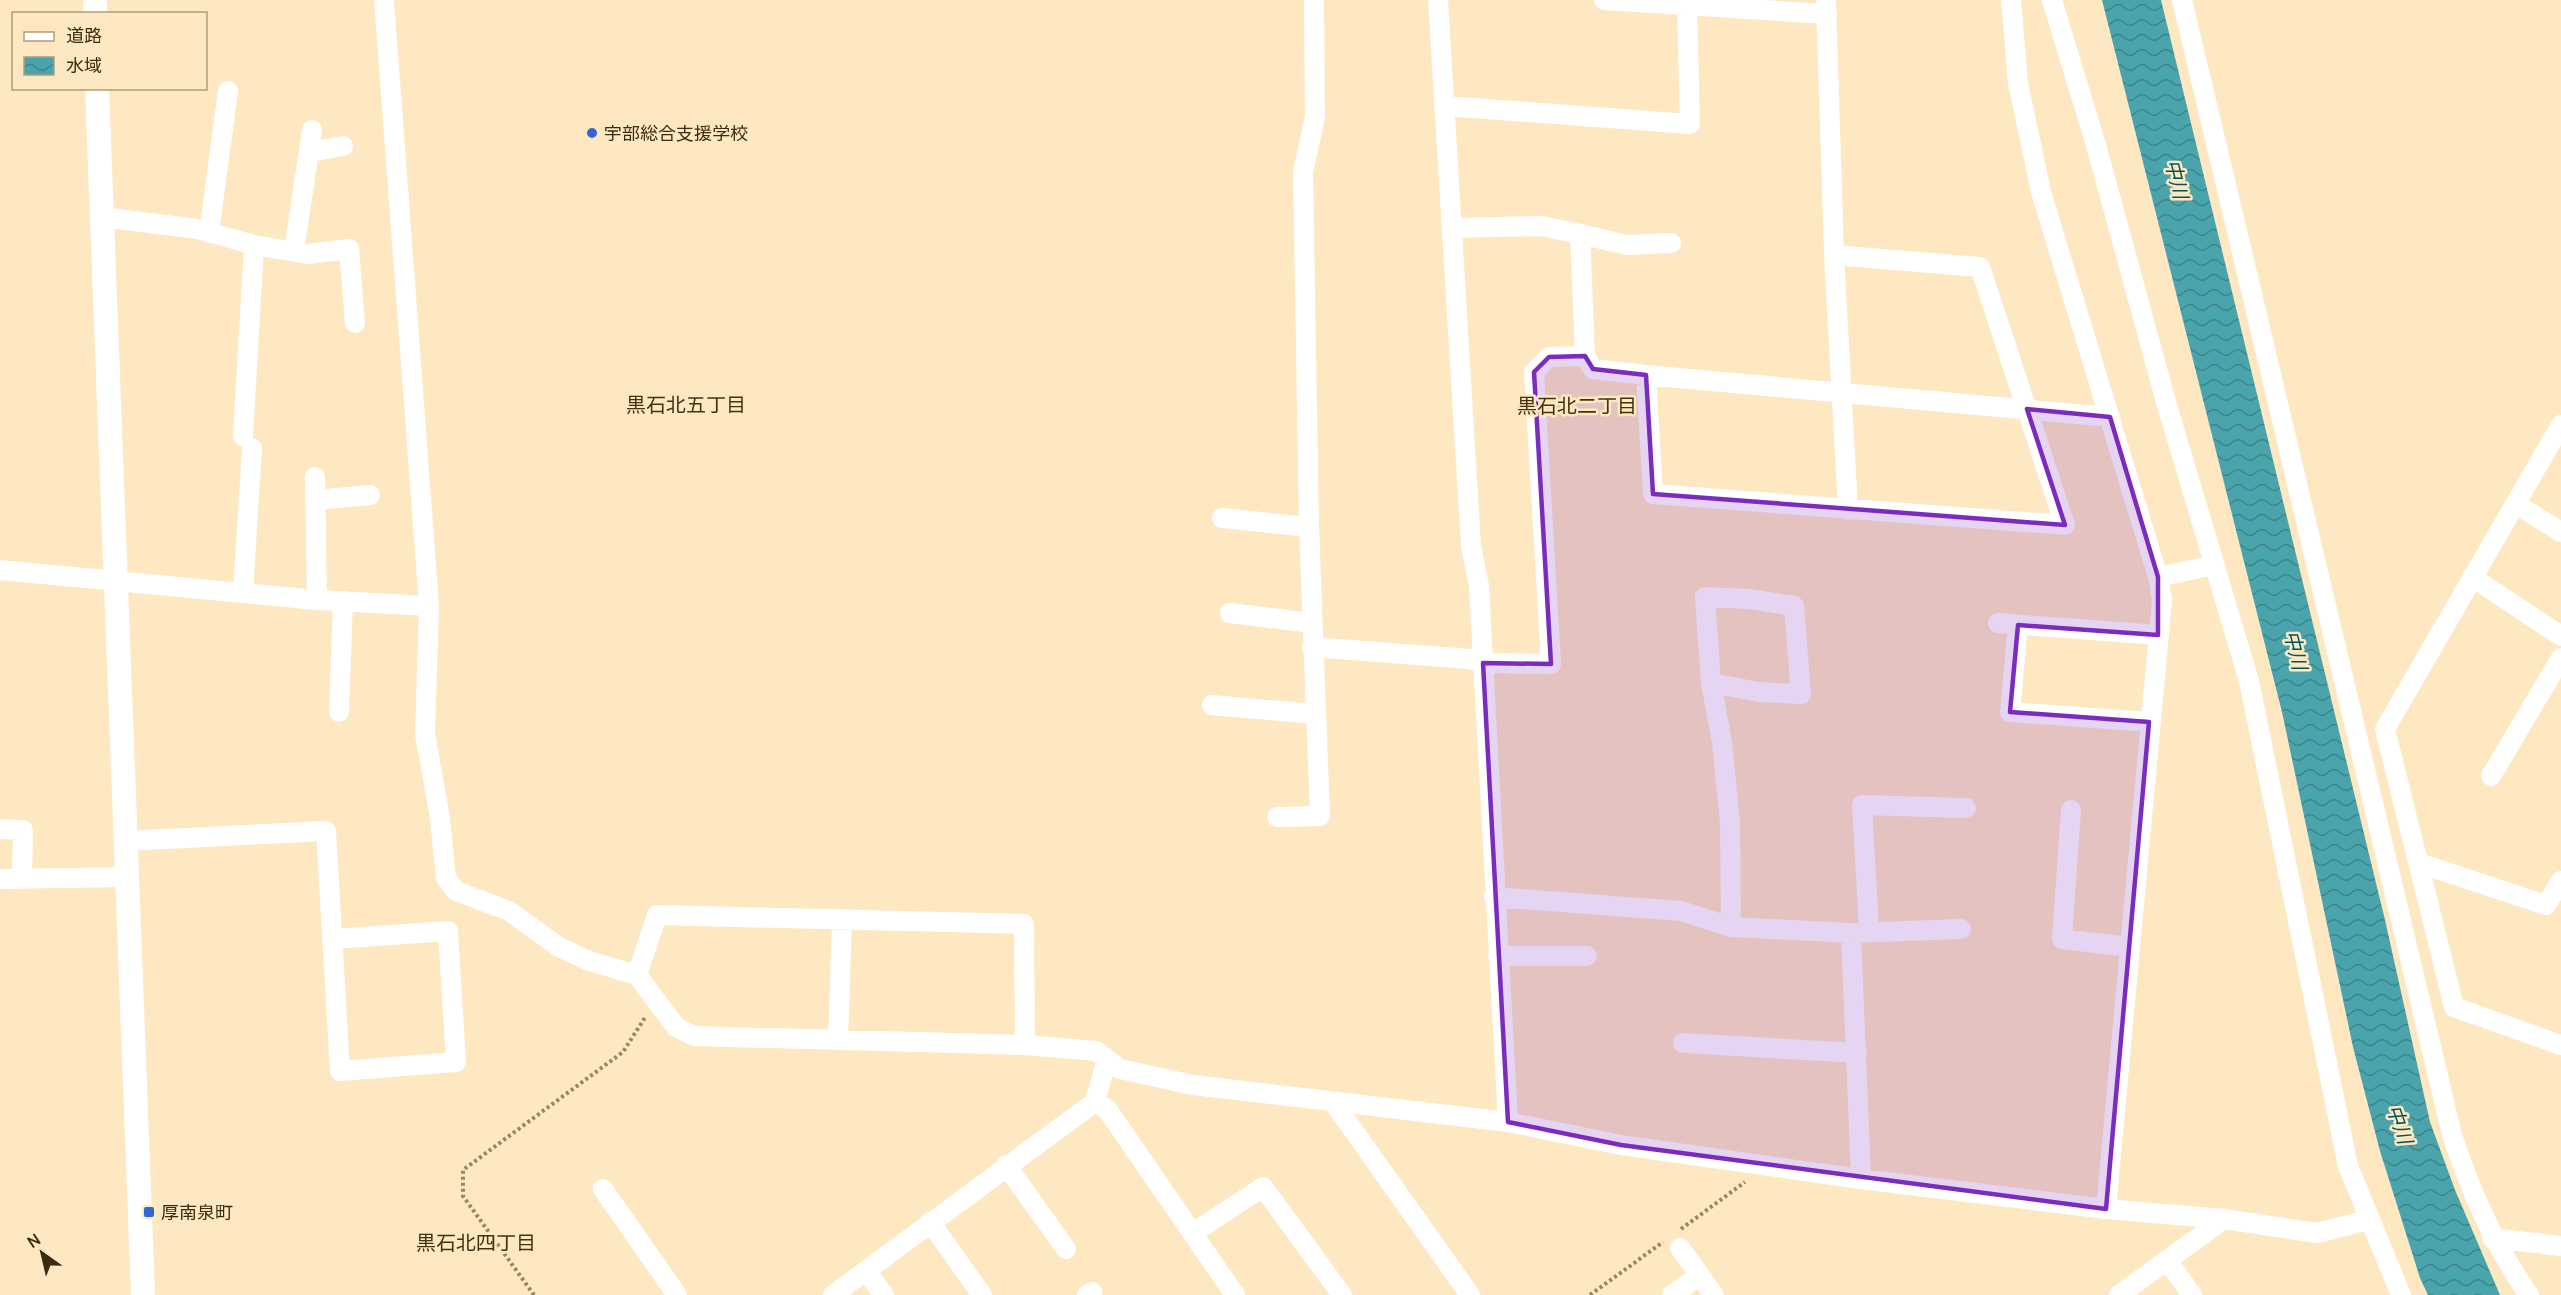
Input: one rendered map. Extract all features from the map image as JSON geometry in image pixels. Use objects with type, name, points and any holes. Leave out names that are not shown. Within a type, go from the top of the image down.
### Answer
[{"type":"street","points":[[384,0],[429,606],[425,734],[440,818],[446,878],[456,891],[509,911],[559,947],[589,961],[637,975],[676,1027],[694,1036],[1025,1045],[1096,1051],[1120,1069],[1193,1085],[1508,1122],[1621,1145],[1861,1179],[2106,1209],[2224,1219],[2317,1233],[2368,1220]]},
{"type":"street","points":[[1277,817],[1320,816],[1312,647],[1303,172],[1315,117],[1314,0]]},
{"type":"street","points":[[1438,0],[1472,546],[1479,586],[1494,897],[1508,1122]]},
{"type":"street","points":[[1604,0],[1827,7],[1834,255],[1848,510]]},
{"type":"street","points":[[2011,0],[2018,83],[2027,133],[2057,252],[2110,417],[2158,577],[2162,600],[2129,947],[2129,981],[2106,1209]]},
{"type":"street","points":[[2052,0],[2096,145],[2214,565],[2249,681],[2348,1166],[2368,1220],[2401,1295]]},
{"type":"street","points":[[2182,0],[2387,855],[2441,1093],[2468,1183],[2492,1238],[2529,1295]]},
{"type":"street","points":[[1446,106],[1690,124],[1687,4]]},
{"type":"street","points":[[97,90],[143,1295]]},
{"type":"street","points":[[209,233],[228,91]]},
{"type":"street","points":[[294,251],[312,130]]},
{"type":"street","points":[[309,152],[343,146]]},
{"type":"street","points":[[102,217],[198,229],[254,244],[308,254],[349,249],[355,323]]},
{"type":"street","points":[[1453,228],[1541,226],[1627,244],[1671,243]]},
{"type":"street","points":[[1580,234],[1584,356],[1593,369],[2110,417]]},
{"type":"street","points":[[243,593],[254,244]]},
{"type":"street","points":[[1646,375],[1653,494],[2065,525],[1980,267],[1834,255]]},
{"type":"street","points":[[1312,647],[1470,659],[1483,663],[1551,664],[1534,372],[1549,357],[1584,356]]},
{"type":"street","points":[[2561,425],[2385,729],[2454,1007],[2561,1045]]},
{"type":"street","points":[[315,477],[317,600]]},
{"type":"street","points":[[315,500],[370,495]]},
{"type":"street","points":[[2516,504],[2561,532]]},
{"type":"street","points":[[1222,518],[1309,527]]},
{"type":"street","points":[[2158,577],[2214,565]]},
{"type":"street","points":[[0,570],[116,583],[317,600],[429,606]]},
{"type":"street","points":[[2472,578],[2561,636]]},
{"type":"street","points":[[1711,683],[1759,692],[1801,694],[1794,606],[1749,598],[1705,597],[1711,683],[1722,742],[1730,822],[1731,927]]},
{"type":"street","points":[[339,712],[343,601]]},
{"type":"street","points":[[1230,613],[1312,623]]},
{"type":"street","points":[[2149,722],[2010,712],[2008,624],[2158,635]]},
{"type":"street","points":[[2491,776],[2561,658]]},
{"type":"street","points":[[1212,705],[1315,714]]},
{"type":"street","points":[[1861,1179],[1857,1053],[1862,805],[1966,808]]},
{"type":"street","points":[[2071,810],[2062,939],[2129,947]]},
{"type":"street","points":[[0,829],[23,830],[22,878]]},
{"type":"street","points":[[126,840],[326,831],[340,1071],[456,1062],[448,931],[333,939]]},
{"type":"street","points":[[2419,863],[2546,905],[2561,881]]},
{"type":"street","points":[[0,879],[127,877]]},
{"type":"street","points":[[1494,897],[1681,911],[1731,927],[1860,931],[1961,929]]},
{"type":"street","points":[[637,975],[657,915],[1024,924],[1025,1045]]},
{"type":"street","points":[[838,1040],[842,921]]},
{"type":"street","points":[[1498,956],[1587,956]]},
{"type":"street","points":[[1683,1043],[1857,1053]]},
{"type":"street","points":[[832,1295],[1006,1165],[1095,1102],[1107,1059]]},
{"type":"street","points":[[1095,1102],[1107,1108],[1235,1295]]},
{"type":"street","points":[[1334,1103],[1470,1295]]},
{"type":"street","points":[[1006,1165],[1066,1249]]},
{"type":"street","points":[[1192,1233],[1263,1187],[1342,1295]]},
{"type":"street","points":[[603,1188],[678,1295]]},
{"type":"street","points":[[2119,1295],[2224,1219]]},
{"type":"street","points":[[930,1222],[982,1295]]},
{"type":"street","points":[[2492,1238],[2561,1246]]},
{"type":"street","points":[[1680,1248],[1714,1295]]},
{"type":"street","points":[[2168,1260],[2192,1295]]},
{"type":"street","points":[[866,1271],[884,1295]]},
{"type":"street","points":[[1672,1295],[1700,1275]]},
{"type":"path","points":[[534,1295],[463,1196],[464,1170],[623,1052],[656,1000]]},
{"type":"highlighted area","points":[[1585,356],[1593,369],[1646,375],[1653,494],[2065,525],[2027,409],[2110,417],[2158,577],[2158,635],[2018,625],[2010,712],[2149,722],[2106,1209],[1621,1145],[1508,1122],[1483,663],[1551,664],[1534,372],[1549,357]]},
{"type":"water","name":"中川","points":[[2102,0],[2161,0],[2385,920],[2430,1122],[2455,1190],[2500,1295],[2428,1295],[2420,1278],[2380,1151],[2353,1047],[2282,712]]},
{"type":"place","name":"宇部総合支援学校","points":[[592,133]]},
{"type":"place","name":"厚南泉町","points":[[149,1212]]},
{"type":"district","name":"黒石北五丁目","points":[[686,404]]},
{"type":"district","name":"黒石北二丁目","points":[[1577,405]]},
{"type":"district","name":"黒石北四丁目","points":[[476,1242]]}]
